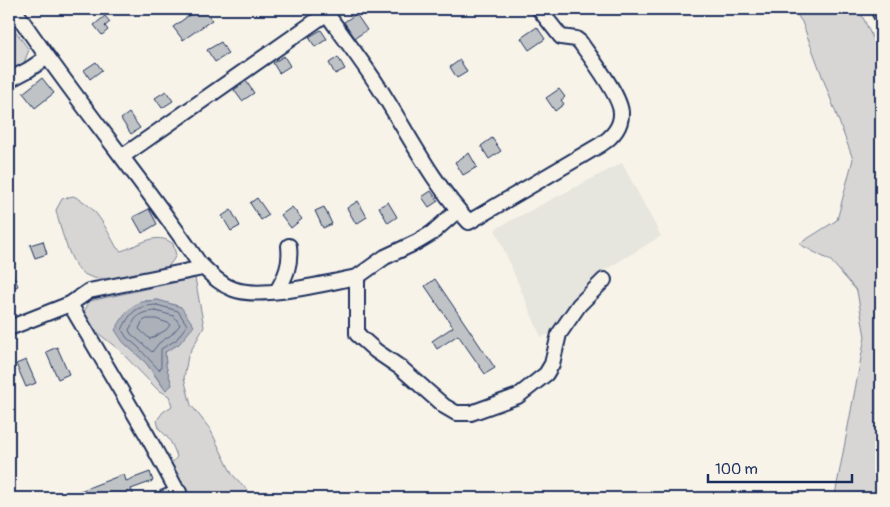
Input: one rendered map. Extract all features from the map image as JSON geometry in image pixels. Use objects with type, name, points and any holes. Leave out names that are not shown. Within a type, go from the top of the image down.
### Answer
[{"type":"street","points":[[14,9],[46,58],[123,156],[199,263],[221,283],[235,290],[254,293],[277,291],[356,277],[385,257],[432,233],[458,210]]},
{"type":"street","points":[[123,156],[330,10],[458,210],[469,222],[600,145],[610,138],[618,128],[622,114],[620,104],[602,74],[580,42],[576,39],[561,38],[539,9]]},
{"type":"street","points":[[878,9],[881,15]]},
{"type":"street","points":[[9,80],[46,58]]},
{"type":"street","points":[[277,291],[286,277],[290,260],[289,246]]},
{"type":"street","points":[[9,328],[70,304],[89,291],[198,269],[199,263]]},
{"type":"street","points":[[356,277],[357,334],[376,351],[402,368],[444,406],[456,413],[470,413],[518,396],[538,382],[552,364],[559,334],[579,305],[604,280]]},
{"type":"street","points":[[70,304],[180,495],[164,498]]},
{"type":"shaded area","points":[[793,9],[859,9],[881,56],[881,494],[835,495],[865,337],[857,291],[831,261],[799,244],[837,220],[853,159],[802,22]]},
{"type":"shaded area","points":[[9,22],[29,50],[23,65],[9,71]]},
{"type":"shaded area","points":[[622,163],[661,236],[605,270],[557,332],[541,337],[495,229]]},
{"type":"shaded area","points":[[73,196],[94,211],[117,248],[121,251],[147,240],[161,238],[173,244],[176,255],[173,260],[167,267],[161,270],[131,276],[94,278],[83,273],[76,266],[69,251],[56,210],[62,199]]},
{"type":"shaded area","points":[[195,278],[204,327],[188,356],[184,378],[191,405],[210,429],[232,474],[250,493],[252,498],[192,498],[184,492],[169,466],[177,457],[168,438],[159,429],[157,420],[163,412],[172,406],[169,396],[157,389],[118,349],[93,329],[82,315],[90,301]],"holes":[[[158,300],[181,307],[179,344],[165,352],[166,366],[172,385],[165,390],[146,363],[123,342],[140,301]]]},
{"type":"water","points":[[158,300],[181,307],[194,326],[179,344],[165,352],[166,366],[172,385],[166,390],[146,363],[123,342],[115,330],[131,308],[141,302]]},
{"type":"building","points":[[198,9],[204,9],[212,20],[183,40],[173,27]]},
{"type":"building","points":[[356,14],[367,30],[355,38],[344,22]]},
{"type":"building","points":[[105,16],[110,22],[105,26],[108,30],[102,35],[94,25]]},
{"type":"building","points":[[537,27],[545,39],[529,50],[521,38]]},
{"type":"building","points":[[321,30],[327,39],[315,47],[309,37]]},
{"type":"building","points":[[221,42],[228,54],[215,62],[207,50]]},
{"type":"building","points":[[284,56],[290,66],[279,73],[273,63]]},
{"type":"building","points":[[338,57],[345,69],[335,74],[329,63]]},
{"type":"building","points":[[460,60],[467,72],[457,78],[450,67]]},
{"type":"building","points":[[96,62],[102,70],[90,79],[84,70]]},
{"type":"building","points":[[42,78],[54,93],[35,108],[23,93]]},
{"type":"building","points":[[246,81],[254,93],[242,101],[234,90]]},
{"type":"building","points":[[559,89],[565,97],[561,100],[564,104],[555,111],[546,98]]},
{"type":"building","points":[[166,91],[173,101],[162,108],[155,98]]},
{"type":"building","points":[[129,113],[140,128],[131,134],[121,119]]},
{"type":"building","points":[[492,138],[501,151],[489,159],[481,146]]},
{"type":"building","points":[[469,153],[477,167],[463,175],[455,162]]},
{"type":"building","points":[[431,191],[438,201],[429,207],[422,197]]},
{"type":"building","points":[[257,198],[269,215],[261,220],[250,203]]},
{"type":"building","points":[[358,201],[367,217],[356,224],[347,208]]},
{"type":"building","points":[[388,202],[397,217],[388,223],[379,207]]},
{"type":"building","points":[[292,207],[302,219],[291,228],[281,215]]},
{"type":"building","points":[[324,207],[332,224],[323,228],[315,211]]},
{"type":"building","points":[[149,209],[157,224],[142,233],[133,217]]},
{"type":"building","points":[[231,210],[240,226],[231,231],[222,216]]},
{"type":"building","points":[[43,241],[47,254],[35,258],[30,245]]},
{"type":"building","points":[[9,265],[18,286],[9,290]]},
{"type":"building","points":[[435,279],[495,368],[485,374],[458,335],[437,349],[432,341],[453,327],[425,286]]},
{"type":"building","points":[[57,347],[69,374],[58,379],[46,352]]},
{"type":"building","points":[[26,360],[36,383],[26,387],[16,364]]},
{"type":"building","points":[[150,472],[153,481],[131,489],[135,498],[62,498],[124,474],[126,481]]}]
